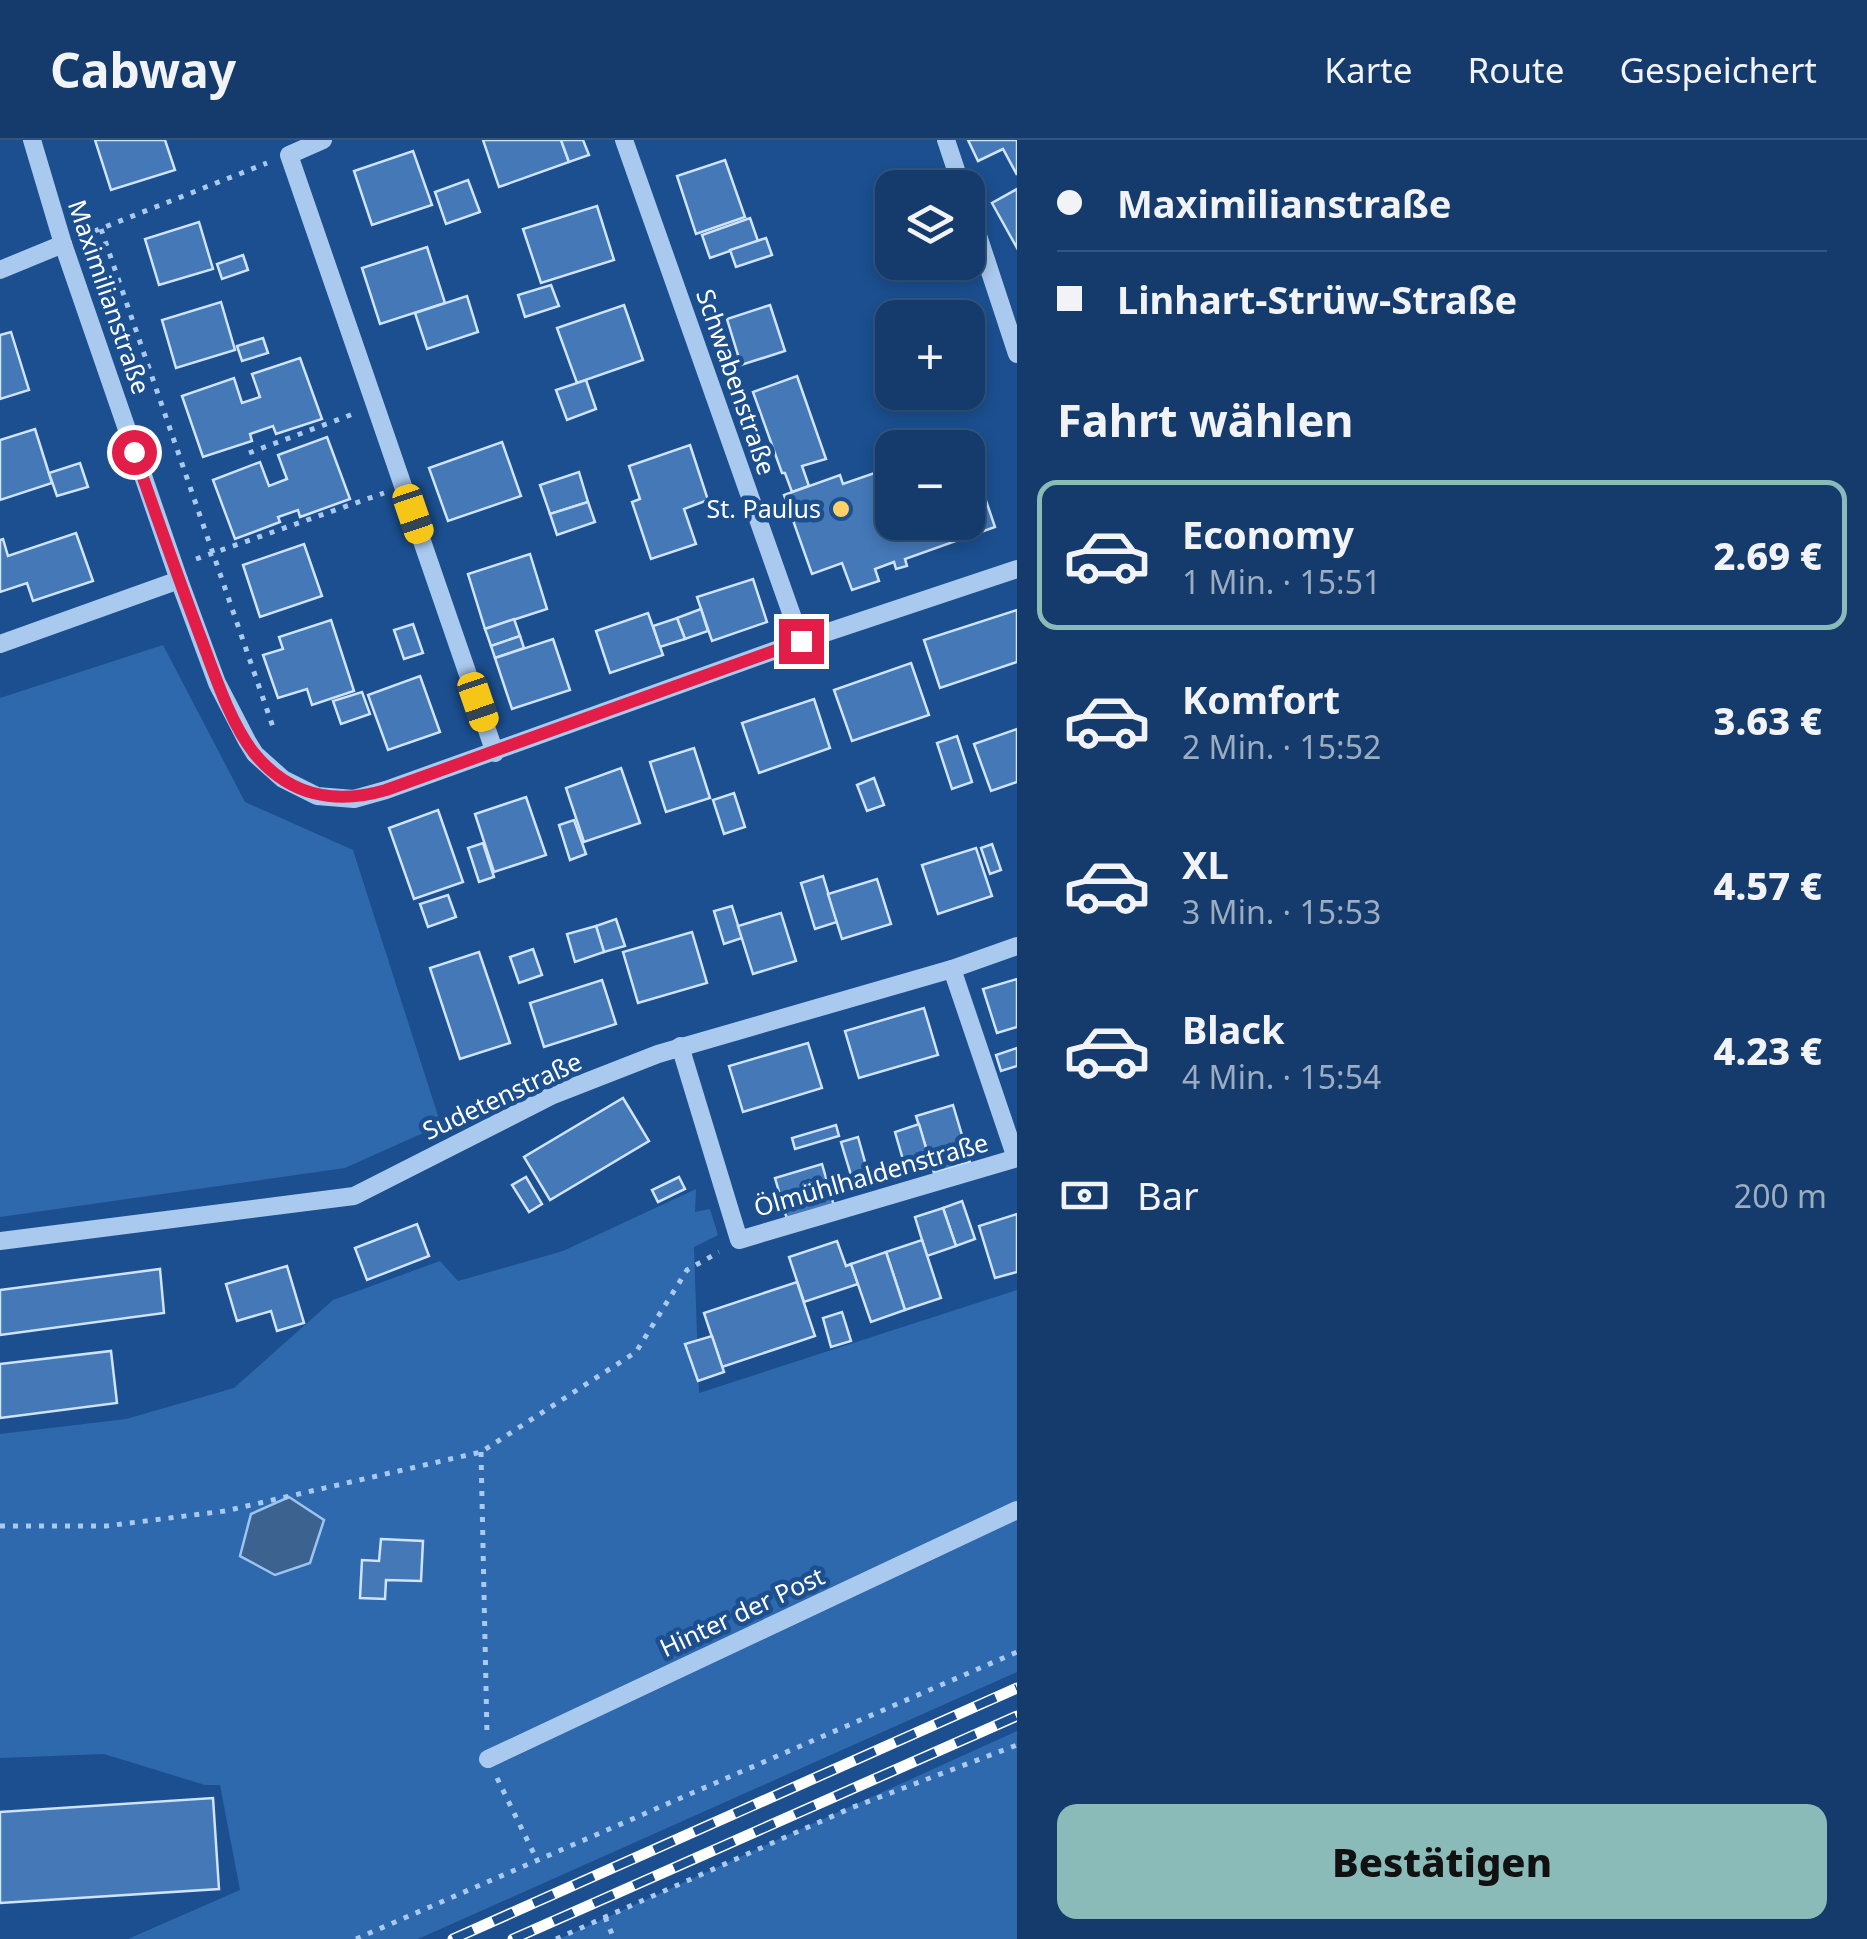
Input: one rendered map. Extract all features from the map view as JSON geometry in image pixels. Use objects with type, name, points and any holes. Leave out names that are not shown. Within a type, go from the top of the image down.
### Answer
[{"type":"street","name":"Maximilianstraße","points":[[32,140],[63,244],[177,573],[217,683],[255,754],[283,779],[317,796],[354,799],[496,753]]},
{"type":"street","points":[[323,140],[289,155],[496,753],[801,641],[1017,569]]},
{"type":"street","name":"Schwabenstraße","points":[[624,140],[801,641]]},
{"type":"street","points":[[946,140],[956,170]]},
{"type":"street","points":[[0,270],[63,244]]},
{"type":"street","points":[[985,257],[1017,354]]},
{"type":"street","points":[[0,644],[177,573]]},
{"type":"street","name":"Sudetenstraße","points":[[0,1240],[354,1196],[553,1095],[680,1046],[952,969],[1017,946]]},
{"type":"street","points":[[952,969],[1016,1158]]},
{"type":"street","points":[[680,1046],[739,1240]]},
{"type":"street","name":"Ölmühlhaldenstraße","points":[[739,1240],[1016,1158]]},
{"type":"street","name":"Hinter der Post","points":[[488,1759],[1017,1510]]},
{"type":"path","points":[[63,244],[289,155]]},
{"type":"path","points":[[101,229],[274,730]]},
{"type":"path","points":[[248,453],[375,405]]},
{"type":"path","points":[[177,573],[212,554],[403,486]]},
{"type":"path","points":[[0,1526],[106,1526],[225,1511],[481,1452],[636,1352],[687,1270],[739,1240]]},
{"type":"path","points":[[481,1452],[488,1759],[537,1860]]},
{"type":"path","points":[[356,1939],[1017,1652]]},
{"type":"path","points":[[556,1939],[851,1808],[1017,1744]]},
{"type":"path","points":[[605,1917],[614,1939]]},
{"type":"shaded area","points":[[163,645],[245,802],[353,850],[441,1125],[345,1168],[0,1217],[0,698]]},
{"type":"shaded area","points":[[696,1189],[695,1212],[710,1209],[718,1235],[694,1247],[699,1393],[1017,1290],[1017,1672],[418,1939],[128,1939],[240,1890],[220,1785],[205,1785],[104,1754],[0,1758],[0,1434],[126,1419],[234,1388],[333,1300],[440,1261],[458,1281],[563,1251]]},
{"type":"shaded area","points":[[289,1497],[324,1520],[310,1563],[275,1575],[240,1556],[251,1514]]},
{"type":"shaded area","points":[[1017,1731],[1017,1939],[559,1939]]},
{"type":"building","points":[[95,140],[165,140],[175,170],[111,190]]},
{"type":"building","points":[[483,140],[561,140],[569,162],[499,187]]},
{"type":"building","points":[[561,140],[583,140],[589,155],[569,162]]},
{"type":"building","points":[[968,140],[1017,140],[1017,175],[1003,149],[978,161]]},
{"type":"building","points":[[413,151],[432,205],[372,225],[354,171]]},
{"type":"building","points":[[725,160],[745,217],[696,234],[677,176]]},
{"type":"building","points":[[468,180],[480,212],[446,224],[435,192]]},
{"type":"building","points":[[1017,189],[1017,248],[992,203]]},
{"type":"building","points":[[597,206],[614,260],[541,283],[523,229]]},
{"type":"building","points":[[750,218],[758,241],[710,258],[702,235]]},
{"type":"building","points":[[199,222],[213,269],[159,285],[145,239]]},
{"type":"building","points":[[766,238],[772,255],[736,267],[730,250]]},
{"type":"building","points":[[427,247],[445,303],[380,324],[362,268]]},
{"type":"building","points":[[243,255],[248,270],[222,279],[217,264]]},
{"type":"building","points":[[551,285],[559,306],[525,317],[518,295]]},
{"type":"building","points":[[467,296],[478,332],[427,349],[415,313]]},
{"type":"building","points":[[221,302],[235,350],[176,368],[162,320]]},
{"type":"building","points":[[624,305],[643,360],[577,383],[557,328]]},
{"type":"building","points":[[770,305],[785,351],[741,365],[727,319]]},
{"type":"building","points":[[11,332],[29,390],[0,399],[0,335]]},
{"type":"building","points":[[263,338],[268,353],[242,361],[237,346]]},
{"type":"building","points":[[300,358],[322,419],[276,434],[273,426],[250,434],[252,441],[203,457],[182,396],[234,378],[242,403],[260,397],[252,374]]},
{"type":"building","points":[[797,376],[826,459],[802,466],[809,486],[792,492],[753,392]]},
{"type":"building","points":[[586,380],[596,409],[567,420],[556,390]]},
{"type":"building","points":[[35,429],[52,483],[0,500],[0,440]]},
{"type":"building","points":[[327,437],[350,499],[300,517],[298,510],[278,517],[280,522],[235,539],[213,480],[260,462],[269,486],[287,479],[278,455]]},
{"type":"building","points":[[502,442],[521,496],[448,521],[429,468]]},
{"type":"building","points":[[690,445],[708,500],[684,509],[696,544],[651,559],[632,502],[640,499],[629,466]]},
{"type":"building","points":[[80,463],[88,487],[57,496],[49,473]]},
{"type":"building","points":[[579,472],[588,502],[550,514],[540,485]]},
{"type":"building","name":"St. Paulus","points":[[875,473],[875,540],[958,540],[905,559],[907,566],[896,569],[894,562],[875,569],[879,581],[852,590],[842,563],[812,574],[784,495],[840,475],[843,484]]},
{"type":"building","name":"St. Paulus","points":[[985,498],[995,527],[985,531]]},
{"type":"building","points":[[588,502],[595,522],[557,535],[550,514]]},
{"type":"building","points":[[76,533],[93,581],[33,601],[27,583],[0,592],[0,540],[3,539],[8,556]]},
{"type":"building","points":[[304,544],[322,596],[260,617],[243,565]]},
{"type":"building","points":[[530,554],[547,609],[485,629],[468,574]]},
{"type":"building","points":[[753,579],[767,622],[712,641],[697,597]]},
{"type":"building","points":[[701,609],[708,631],[685,639],[677,618]]},
{"type":"building","points":[[1017,610],[1017,662],[940,688],[924,640]]},
{"type":"building","points":[[648,613],[663,655],[610,673],[596,631]]},
{"type":"building","points":[[677,618],[685,639],[660,647],[653,626]]},
{"type":"building","points":[[514,619],[520,636],[491,646],[485,629]]},
{"type":"building","points":[[331,620],[354,691],[312,705],[307,689],[278,698],[263,655],[283,649],[279,637]]},
{"type":"building","points":[[413,624],[423,653],[404,659],[394,630]]},
{"type":"building","points":[[520,636],[524,648],[495,658],[491,646]]},
{"type":"building","points":[[553,639],[570,690],[512,709],[495,658]]},
{"type":"building","points":[[911,663],[929,715],[852,741],[834,690]]},
{"type":"building","points":[[420,676],[440,732],[388,750],[368,695]]},
{"type":"building","points":[[362,692],[370,714],[341,724],[333,701]]},
{"type":"building","points":[[814,699],[830,748],[759,773],[742,723]]},
{"type":"building","points":[[1017,729],[1017,782],[991,791],[974,744]]},
{"type":"building","points":[[957,736],[972,782],[952,789],[937,743]]},
{"type":"building","points":[[694,748],[710,798],[666,812],[650,762]]},
{"type":"building","points":[[621,768],[640,823],[584,842],[566,788]]},
{"type":"building","points":[[874,778],[884,805],[867,811],[857,785]]},
{"type":"building","points":[[734,793],[745,827],[724,834],[713,800]]},
{"type":"building","points":[[526,797],[546,855],[494,872],[475,814]]},
{"type":"building","points":[[438,810],[463,882],[414,899],[389,828]]},
{"type":"building","points":[[574,820],[586,854],[570,860],[559,825]]},
{"type":"building","points":[[483,843],[494,877],[479,882],[468,848]]},
{"type":"building","points":[[992,844],[1001,870],[990,874],[981,848]]},
{"type":"building","points":[[976,848],[992,896],[938,914],[922,865]]},
{"type":"building","points":[[823,876],[837,922],[815,929],[801,883]]},
{"type":"building","points":[[877,879],[891,924],[842,939],[828,894]]},
{"type":"building","points":[[448,895],[456,917],[428,927],[420,904]]},
{"type":"building","points":[[732,906],[742,938],[724,944],[714,911]]},
{"type":"building","points":[[781,913],[796,961],[753,974],[738,926]]},
{"type":"building","points":[[616,919],[625,946],[604,952],[596,926]]},
{"type":"building","points":[[596,926],[604,952],[575,962],[567,934]]},
{"type":"building","points":[[692,932],[707,983],[638,1003],[623,952]]},
{"type":"building","points":[[533,949],[542,975],[519,983],[510,957]]},
{"type":"building","points":[[479,952],[510,1043],[460,1059],[430,968]]},
{"type":"building","points":[[1017,979],[1017,1027],[997,1033],[983,989]]},
{"type":"building","points":[[602,980],[616,1024],[544,1047],[530,1003]]},
{"type":"building","points":[[924,1008],[938,1055],[859,1078],[845,1031]]},
{"type":"building","points":[[808,1043],[822,1088],[743,1112],[729,1066]]},
{"type":"building","points":[[1017,1048],[1017,1066],[1001,1071],[996,1055]]},
{"type":"building","points":[[623,1098],[649,1141],[550,1200],[524,1157]]},
{"type":"building","points":[[953,1105],[970,1162],[934,1173],[916,1116]]},
{"type":"building","points":[[919,1124],[930,1162],[906,1170],[895,1132]]},
{"type":"building","points":[[836,1125],[839,1136],[795,1149],[792,1138]]},
{"type":"building","points":[[858,1137],[870,1180],[854,1185],[841,1142]]},
{"type":"building","points":[[822,1164],[834,1206],[787,1219],[775,1178]]},
{"type":"building","points":[[526,1177],[542,1204],[529,1212],[512,1185]]},
{"type":"building","points":[[679,1177],[685,1189],[658,1202],[652,1190]]},
{"type":"building","points":[[962,1201],[975,1239],[956,1246],[943,1208]]},
{"type":"building","points":[[943,1208],[956,1246],[927,1256],[915,1217]]},
{"type":"building","points":[[1017,1214],[1017,1272],[995,1278],[979,1226]]},
{"type":"building","points":[[417,1224],[429,1256],[367,1280],[355,1248]]},
{"type":"building","points":[[922,1240],[941,1298],[905,1310],[886,1252]]},
{"type":"building","points":[[837,1241],[858,1284],[804,1302],[789,1257]]},
{"type":"building","points":[[886,1252],[905,1310],[871,1322],[851,1264]]},
{"type":"building","points":[[287,1266],[304,1323],[277,1331],[271,1311],[237,1321],[226,1284]]},
{"type":"building","points":[[160,1269],[164,1313],[0,1335],[0,1290]]},
{"type":"building","points":[[797,1282],[815,1336],[722,1367],[704,1313]]},
{"type":"building","points":[[842,1312],[851,1341],[831,1347],[823,1318]]},
{"type":"building","points":[[712,1336],[724,1372],[698,1381],[685,1344]]},
{"type":"building","points":[[111,1351],[117,1403],[0,1418],[0,1364]]},
{"type":"building","points":[[381,1539],[423,1541],[421,1581],[386,1580],[385,1599],[360,1598],[362,1560],[379,1561]]},
{"type":"building","points":[[213,1798],[219,1889],[0,1903],[0,1812]]},
{"type":"railway","points":[[453,1939],[1017,1688]]},
{"type":"railway","points":[[513,1939],[1017,1716]]},
{"type":"place","name":"St. Paulus","points":[[841,509]]},
{"type":"route","points":[[134,452],[217,683],[247,741],[255,754],[283,779],[317,796],[354,799],[386,790],[801,641]]}]
